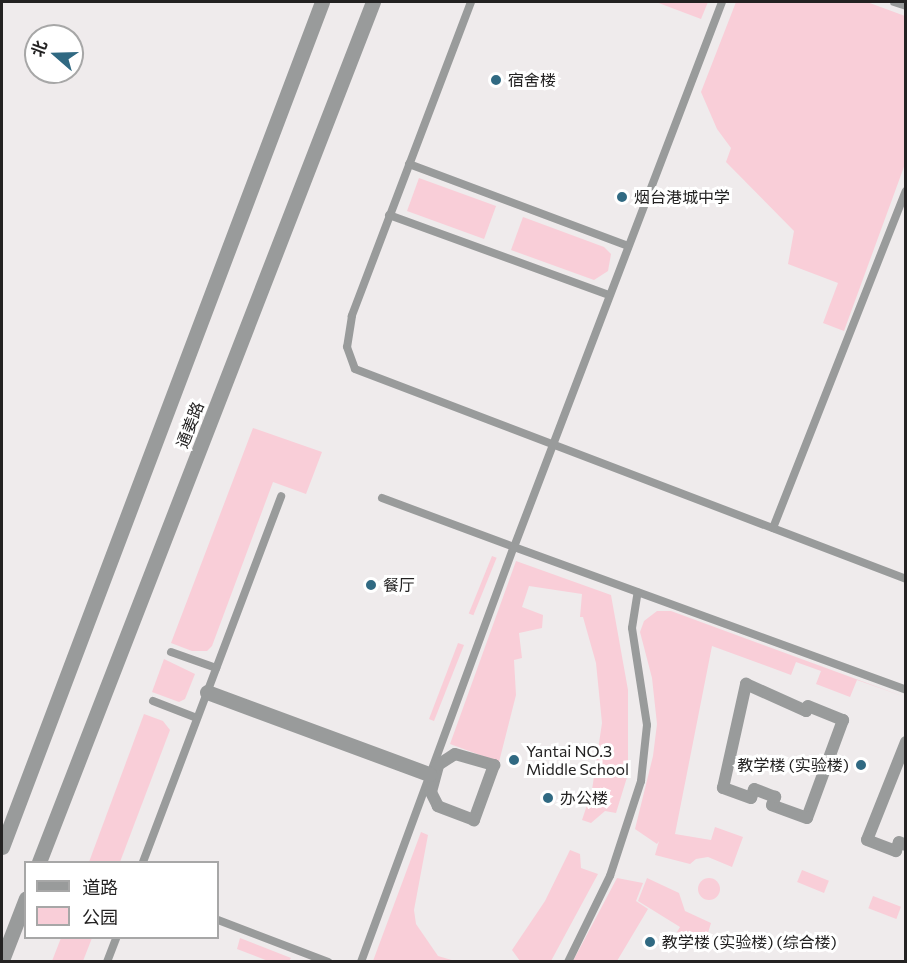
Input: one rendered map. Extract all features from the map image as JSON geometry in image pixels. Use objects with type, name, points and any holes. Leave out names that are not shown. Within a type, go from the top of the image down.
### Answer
[{"type":"street","name":"通姜路","points":[[2,847],[322,2]]},
{"type":"street","name":"通姜路","points":[[39,861],[374,2]]},
{"type":"street","points":[[746,684],[784,698],[783,702],[806,711],[808,706],[843,720],[807,818],[772,806],[775,797],[754,789],[751,798],[723,788],[746,684]]},
{"type":"street","points":[[207,692],[431,773]]},
{"type":"street","points":[[906,742],[867,840],[896,850],[899,842],[906,845]]},
{"type":"street","points":[[455,754],[494,765],[474,820],[438,806],[431,792],[431,773],[445,758],[455,754]]},
{"type":"street","points":[[2,960],[24,903]]},
{"type":"lane","points":[[471,2],[351,316],[347,347],[351,364],[369,378],[552,443],[906,579]]},
{"type":"lane","points":[[361,962],[552,443],[722,2]]},
{"type":"lane","points":[[894,2],[906,6]]},
{"type":"lane","points":[[409,164],[628,246]]},
{"type":"lane","points":[[773,528],[906,191]]},
{"type":"lane","points":[[389,215],[609,295]]},
{"type":"lane","points":[[143,861],[281,496]]},
{"type":"lane","points":[[382,498],[906,690]]},
{"type":"lane","points":[[568,962],[610,876],[641,781],[647,725],[632,628],[638,592]]},
{"type":"lane","points":[[171,652],[216,668]]},
{"type":"lane","points":[[153,701],[197,718]]},
{"type":"lane","points":[[219,920],[328,962]]},
{"type":"lane","points":[[107,962],[116,939]]},
{"type":"green space","points":[[656,2],[708,2],[701,19]]},
{"type":"green space","points":[[736,2],[867,2],[905,16],[905,164],[844,331],[823,323],[838,283],[788,264],[794,231],[726,162],[731,148],[717,129],[701,92]]},
{"type":"green space","points":[[419,178],[496,206],[484,239],[407,211]]},
{"type":"green space","points":[[523,217],[604,247],[611,254],[608,271],[594,280],[511,250]]},
{"type":"green space","points":[[253,428],[322,452],[306,494],[273,482],[212,646],[207,651],[192,651],[171,643]]},
{"type":"green space","points":[[492,556],[497,558],[473,615],[469,613]]},
{"type":"green space","points":[[516,561],[611,595],[628,690],[628,774],[616,813],[605,811],[591,823],[582,820],[592,790],[602,723],[596,663],[583,617],[580,617],[582,594],[529,586],[522,607],[543,615],[542,628],[519,633],[522,658],[514,660],[516,695],[499,762],[450,744]]},
{"type":"green space","points":[[657,611],[671,611],[905,697],[857,680],[850,697],[816,684],[821,671],[796,662],[791,675],[712,646],[675,834],[711,840],[715,827],[743,837],[732,867],[708,857],[696,859],[690,864],[655,855],[659,841],[657,844],[635,829],[653,756],[657,724],[652,678],[640,632],[644,621]]},
{"type":"green space","points":[[458,643],[464,645],[434,721],[429,719]]},
{"type":"green space","points":[[164,659],[195,674],[185,699],[179,702],[152,692]]},
{"type":"green space","points":[[144,714],[163,721],[170,730],[120,861],[89,861]]},
{"type":"green space","points":[[421,832],[428,835],[414,910],[416,924],[438,956],[455,961],[373,961]]},
{"type":"green space","points":[[570,850],[580,854],[581,868],[598,874],[551,961],[520,961],[512,950],[545,901]]},
{"type":"green space","points":[[802,870],[829,881],[824,893],[797,882]]},
{"type":"green space","points":[[617,878],[643,883],[636,901],[648,909],[617,961],[573,961]]},
{"type":"green space","points":[[647,878],[679,893],[685,911],[711,923],[705,943],[677,932],[680,927],[638,901]]},
{"type":"green space","points":[[709,878],[717,881],[720,889],[717,897],[709,900],[701,897],[698,889],[701,881]]},
{"type":"green space","points":[[873,896],[901,907],[896,919],[868,908]]},
{"type":"green space","points":[[240,938],[291,958],[289,961],[268,961],[237,949]]},
{"type":"green space","points":[[61,939],[92,939],[83,961],[52,961]]},
{"type":"place","name":"宿舍楼","points":[[496,80]]},
{"type":"place","name":"烟台港城中学","points":[[622,197]]},
{"type":"place","name":"餐厅","points":[[371,585]]},
{"type":"place","name":"Yantai NO.3 Middle School","points":[[514,760]]},
{"type":"place","name":"教学楼 (实验楼)","points":[[861,765]]},
{"type":"place","name":"办公楼","points":[[548,798]]},
{"type":"place","name":"教学楼 (实验楼) (综合楼)","points":[[650,942]]}]
